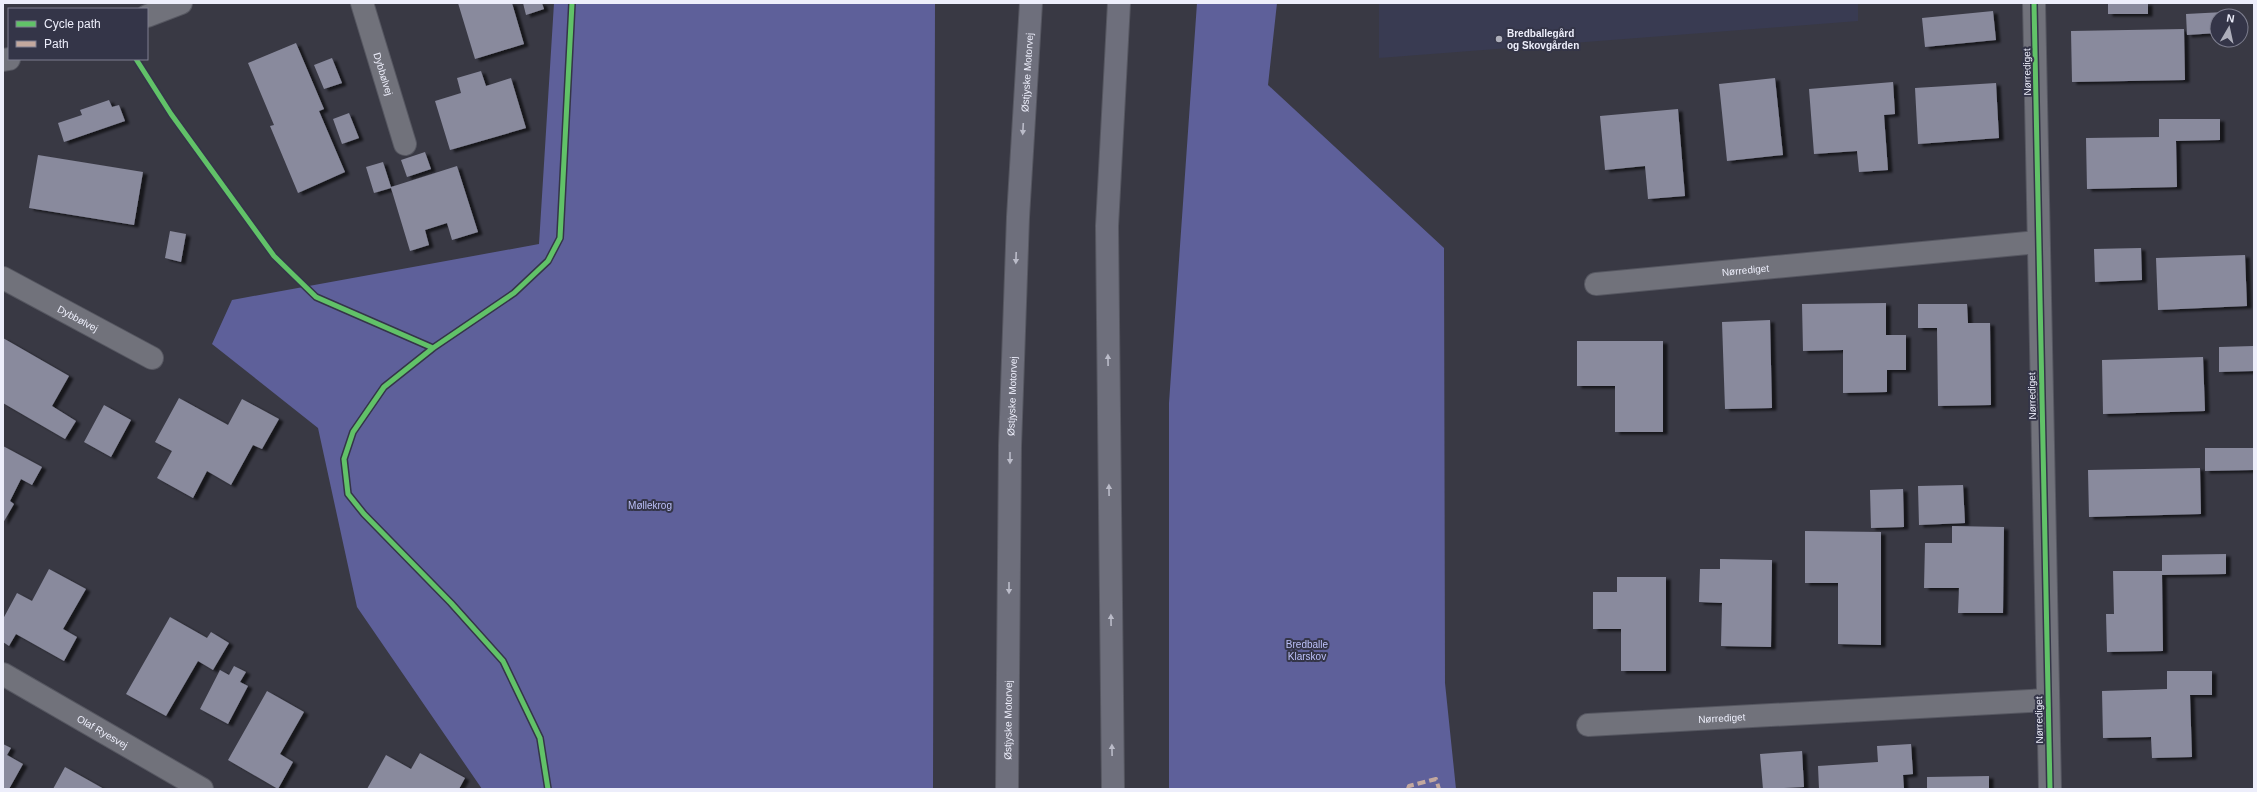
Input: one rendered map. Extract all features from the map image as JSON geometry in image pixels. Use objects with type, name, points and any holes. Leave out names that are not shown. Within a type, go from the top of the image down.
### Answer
[{"type":"highway","name":"Østjyske Motorvej","points":[[1007,789],[1010,446],[1018,217],[1031,3]]},
{"type":"highway","points":[[1113,789],[1107,226],[1119,3]]},
{"type":"street","points":[[148,16],[181,3]]},
{"type":"street","name":"Dybbølvej","points":[[362,3],[405,144]]},
{"type":"street","name":"Nørrediget","points":[[2034,3],[2050,789]]},
{"type":"street","name":"Nørrediget","points":[[1596,284],[2038,242]]},
{"type":"street","name":"Dybbølvej","points":[[3,278],[152,358]]},
{"type":"street","name":"Olaf Ryesvej","points":[[3,674],[202,789]]},
{"type":"street","name":"Nørrediget","points":[[1588,725],[2048,700]]},
{"type":"shaded area","name":"Bredballegård og Skovgården","points":[[1379,3],[1858,3],[1858,21],[1379,58]]},
{"type":"green space","name":"Møllekrog","points":[[554,3],[935,3],[933,789],[482,789],[357,607],[318,428],[212,344],[232,300],[539,244]]},
{"type":"green space","name":"Bredballe Klarskov","points":[[1197,3],[1277,3],[1268,85],[1444,248],[1445,683],[1456,789],[1169,789],[1169,403]]},
{"type":"building","points":[[458,3],[512,3],[524,44],[475,59]]},
{"type":"building","points":[[523,3],[542,3],[544,9],[526,15]]},
{"type":"building","points":[[2108,3],[2148,3],[2148,14],[2108,14]]},
{"type":"building","points":[[1993,11],[1996,40],[1925,47],[1922,18]]},
{"type":"building","points":[[2209,13],[2209,34],[2187,35],[2186,14]]},
{"type":"building","points":[[2184,29],[2185,80],[2072,82],[2071,31]]},
{"type":"building","points":[[296,43],[324,109],[319,111],[345,172],[298,193],[270,126],[274,125],[248,63]]},
{"type":"building","points":[[332,58],[342,83],[324,89],[314,65]]},
{"type":"building","points":[[481,71],[486,86],[511,78],[526,128],[450,150],[435,101],[461,93],[457,78]]},
{"type":"building","points":[[1775,78],[1783,155],[1727,161],[1719,84]]},
{"type":"building","points":[[1893,82],[1895,114],[1884,115],[1888,170],[1859,172],[1857,151],[1814,154],[1809,89]]},
{"type":"building","points":[[1996,83],[1999,138],[1918,144],[1915,88]]},
{"type":"building","points":[[109,100],[112,107],[119,105],[125,121],[64,142],[58,123],[82,115],[80,110]]},
{"type":"building","points":[[1678,109],[1685,196],[1648,199],[1645,166],[1605,170],[1600,116]]},
{"type":"building","points":[[349,113],[359,138],[342,144],[333,119]]},
{"type":"building","points":[[2159,119],[2220,119],[2220,140],[2176,141],[2177,187],[2087,189],[2086,138],[2159,137]]},
{"type":"building","points":[[425,152],[431,169],[407,177],[401,160]]},
{"type":"building","points":[[38,155],[143,172],[134,225],[29,208]]},
{"type":"building","points":[[383,162],[391,187],[457,166],[478,232],[452,240],[447,223],[425,230],[429,245],[410,251],[391,188],[374,193],[366,167]]},
{"type":"building","points":[[170,231],[186,234],[181,262],[165,258]]},
{"type":"building","points":[[2141,248],[2142,280],[2095,282],[2094,249]]},
{"type":"building","points":[[2245,255],[2247,306],[2158,310],[2156,258]]},
{"type":"building","points":[[1886,303],[1886,335],[1906,335],[1906,370],[1887,370],[1887,392],[1843,393],[1843,350],[1803,351],[1802,304]]},
{"type":"building","points":[[1918,304],[1967,304],[1968,323],[1990,323],[1991,405],[1938,406],[1937,328],[1918,328]]},
{"type":"building","points":[[1770,320],[1772,408],[1725,409],[1722,322]]},
{"type":"building","points":[[3,338],[69,376],[52,406],[76,421],[65,439],[3,403]]},
{"type":"building","points":[[1577,341],[1663,341],[1663,432],[1615,432],[1615,386],[1577,386]]},
{"type":"building","points":[[2254,346],[2254,371],[2219,372],[2219,347]]},
{"type":"building","points":[[2203,357],[2205,411],[2103,414],[2102,360]]},
{"type":"building","points":[[179,398],[228,425],[242,399],[279,419],[262,449],[253,445],[231,485],[207,471],[193,498],[157,478],[172,451],[155,442]]},
{"type":"building","points":[[104,405],[131,420],[111,457],[84,442]]},
{"type":"building","points":[[3,446],[42,467],[32,485],[21,479],[10,501],[14,504],[3,523]]},
{"type":"building","points":[[2205,448],[2254,448],[2254,470],[2205,471]]},
{"type":"building","points":[[2200,468],[2201,514],[2089,517],[2088,470]]},
{"type":"building","points":[[1963,485],[1965,523],[1919,525],[1918,486]]},
{"type":"building","points":[[1903,489],[1904,527],[1871,528],[1870,490]]},
{"type":"building","points":[[1952,526],[2004,527],[2003,613],[1958,613],[1959,588],[1924,588],[1925,543],[1952,543]]},
{"type":"building","points":[[1805,531],[1881,532],[1881,645],[1838,644],[1838,583],[1805,583]]},
{"type":"building","points":[[2226,554],[2226,574],[2162,575],[2163,651],[2107,652],[2106,614],[2114,614],[2113,571],[2162,571],[2162,555]]},
{"type":"building","points":[[1720,559],[1772,560],[1771,647],[1721,646],[1722,603],[1699,602],[1700,569],[1720,569]]},
{"type":"building","points":[[49,569],[86,589],[63,629],[77,637],[64,661],[16,634],[9,646],[3,642],[3,619],[17,593],[32,601]]},
{"type":"building","points":[[1617,577],[1666,577],[1666,671],[1621,671],[1621,629],[1593,629],[1593,592],[1617,592]]},
{"type":"building","points":[[170,617],[207,638],[211,632],[229,643],[213,670],[198,661],[166,716],[126,694]]},
{"type":"building","points":[[234,666],[246,672],[240,682],[248,686],[228,724],[200,709],[220,670],[229,675]]},
{"type":"building","points":[[2167,671],[2212,671],[2212,695],[2190,695],[2192,757],[2152,758],[2151,737],[2103,738],[2102,691],[2167,689]]},
{"type":"building","points":[[267,691],[304,712],[280,754],[293,762],[278,789],[228,760]]},
{"type":"building","points":[[3,744],[11,748],[7,755],[23,764],[9,789],[3,789]]},
{"type":"building","points":[[1911,744],[1913,774],[1903,775],[1904,789],[1819,789],[1818,766],[1878,762],[1877,746]]},
{"type":"building","points":[[1802,751],[1804,787],[1763,789],[1760,754]]},
{"type":"building","points":[[420,753],[465,778],[459,789],[367,789],[386,755],[411,769]]},
{"type":"building","points":[[65,767],[104,789],[53,789]]},
{"type":"building","points":[[1989,776],[1989,789],[1927,789],[1927,777]]},
{"type":"marked path","points":[[1408,789],[1409,786],[1436,779],[1439,789]]},
{"type":"cycle path","points":[[548,789],[540,738],[503,661],[451,603],[364,514],[348,494],[344,459],[353,432],[384,387],[433,348],[514,293],[548,261],[560,238],[572,3]]},
{"type":"cycle path","points":[[2034,3],[2050,789]]},
{"type":"cycle path","points":[[137,60],[171,114],[274,256],[316,297],[433,348]]},
{"type":"place","name":"Bredballegård og Skovgården","points":[[1499,39]]}]
